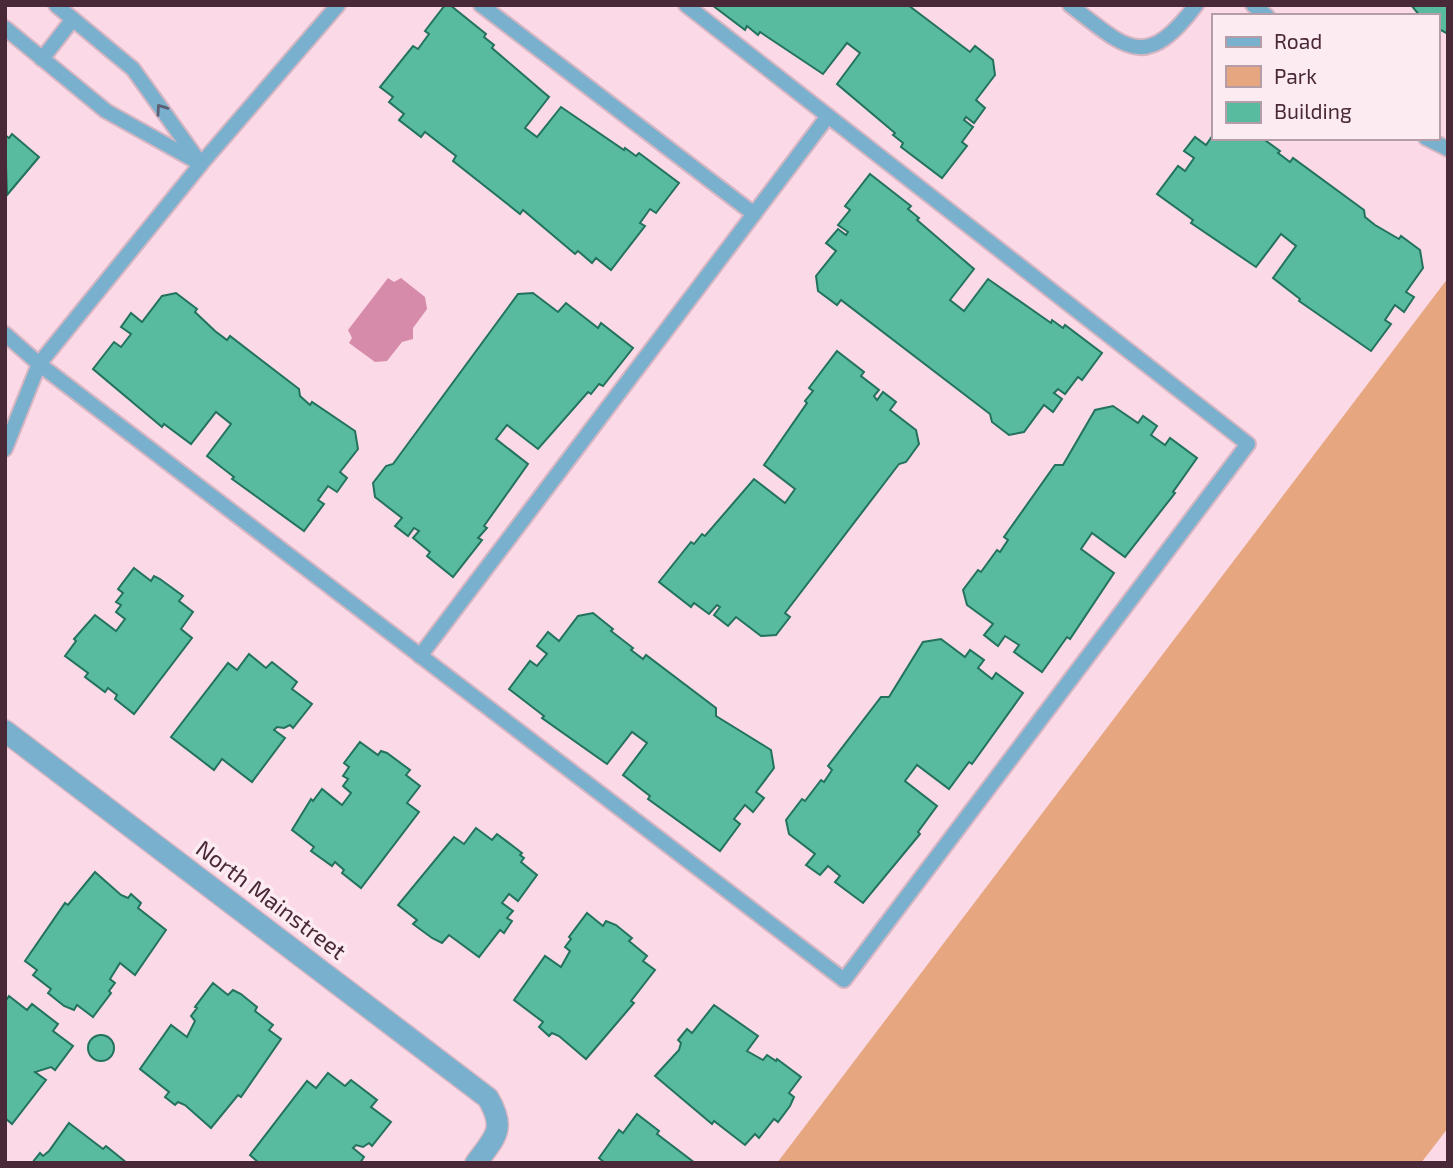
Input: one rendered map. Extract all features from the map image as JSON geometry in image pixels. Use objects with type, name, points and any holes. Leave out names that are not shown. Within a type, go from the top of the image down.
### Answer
[{"type":"street","name":"North Mainstreet","points":[[5,732],[488,1098],[498,1116],[498,1135],[476,1163]]},
{"type":"lane","points":[[56,5],[133,69],[201,164]]},
{"type":"lane","points":[[5,449],[39,364],[201,164],[338,5]]},
{"type":"lane","points":[[481,5],[754,214]]},
{"type":"lane","points":[[5,334],[39,364],[844,980],[1248,444],[686,5]]},
{"type":"lane","points":[[1070,5],[1120,43],[1138,48],[1158,44],[1174,34],[1196,5]]},
{"type":"lane","points":[[42,59],[73,19]]},
{"type":"lane","points":[[5,29],[106,111],[201,164]]},
{"type":"lane","points":[[420,656],[828,116]]},
{"type":"lane","points":[[1430,140],[1448,149]]},
{"type":"green space","points":[[1448,278],[1448,1128],[1421,1163],[777,1163]]},
{"type":"shaded area","points":[[388,278],[394,282],[401,278],[425,297],[427,309],[413,328],[413,339],[402,342],[387,361],[375,362],[349,343],[352,338],[348,330]]},
{"type":"building","points":[[445,5],[450,5],[486,34],[484,37],[494,45],[492,48],[549,97],[525,128],[537,137],[561,107],[624,150],[625,148],[636,156],[639,153],[679,183],[656,213],[650,209],[640,223],[645,226],[611,270],[596,258],[592,263],[578,251],[575,254],[523,210],[520,214],[453,161],[456,156],[425,132],[421,137],[399,120],[404,114],[389,102],[393,97],[380,87],[413,46],[418,49],[429,34],[425,31]]},
{"type":"building","points":[[712,5],[908,5],[970,52],[975,46],[993,60],[995,75],[976,100],[985,108],[974,123],[966,117],[964,120],[973,127],[962,142],[967,146],[942,178],[901,147],[903,143],[893,135],[895,133],[837,84],[860,53],[847,43],[823,74],[760,32],[758,35],[747,26],[745,30]]},
{"type":"building","points":[[1411,5],[1448,5],[1448,34],[1439,29],[1439,14],[1418,14]]},
{"type":"building","points":[[12,134],[39,157],[7,195],[5,135],[9,138]]},
{"type":"building","points":[[1212,136],[1212,140],[1265,140],[1290,162],[1293,158],[1364,210],[1365,217],[1375,225],[1399,239],[1401,236],[1420,250],[1423,268],[1406,292],[1414,297],[1404,312],[1395,305],[1385,320],[1391,324],[1371,351],[1299,301],[1300,299],[1273,278],[1296,246],[1281,234],[1256,267],[1191,223],[1193,220],[1157,194],[1178,166],[1185,171],[1194,158],[1184,151],[1195,137],[1206,145]]},
{"type":"building","points":[[870,174],[911,206],[908,209],[919,218],[917,220],[974,269],[950,300],[964,311],[988,279],[1051,323],[1052,320],[1063,328],[1065,325],[1102,353],[1082,380],[1078,377],[1065,394],[1058,389],[1054,393],[1062,399],[1053,412],[1044,405],[1024,432],[1009,435],[992,422],[990,414],[841,300],[837,305],[818,291],[816,276],[836,251],[826,243],[838,229],[846,235],[848,232],[838,225],[850,210],[845,206]]},
{"type":"building","points":[[176,293],[197,309],[195,312],[215,331],[227,340],[230,336],[299,389],[300,396],[310,405],[312,402],[355,431],[358,449],[340,472],[347,478],[337,492],[328,486],[318,500],[324,504],[304,531],[232,479],[234,477],[207,456],[231,424],[216,412],[191,444],[164,424],[162,427],[93,369],[114,342],[121,347],[131,334],[121,327],[131,313],[142,322],[162,296]]},
{"type":"building","points":[[533,293],[558,312],[566,303],[598,328],[601,323],[633,348],[603,386],[599,384],[591,394],[588,392],[538,449],[507,425],[496,439],[528,464],[484,526],[487,528],[478,538],[482,540],[453,577],[427,556],[430,552],[413,538],[419,531],[414,528],[408,536],[395,526],[402,518],[375,497],[373,483],[386,466],[393,464],[518,294]]},
{"type":"building","points":[[837,351],[864,372],[861,376],[879,390],[874,396],[877,400],[883,392],[896,402],[890,410],[916,430],[919,444],[906,462],[899,464],[785,613],[790,617],[776,635],[761,636],[736,617],[728,626],[714,615],[720,607],[717,605],[709,614],[694,603],[691,607],[659,582],[691,542],[694,544],[702,534],[705,536],[754,479],[785,503],[795,489],[764,465],[807,403],[805,401],[813,391],[809,388]]},
{"type":"building","points":[[1113,406],[1138,423],[1143,416],[1157,426],[1151,435],[1165,445],[1170,438],[1197,458],[1173,492],[1175,493],[1125,557],[1092,533],[1081,549],[1114,573],[1070,639],[1067,637],[1042,672],[1014,652],[1019,645],[1005,636],[998,646],[984,635],[993,624],[967,605],[963,590],[997,550],[1000,552],[1008,540],[1004,537],[1055,465],[1063,465],[1095,410]]},
{"type":"building","points":[[134,568],[151,581],[154,576],[160,579],[183,596],[179,601],[193,612],[181,629],[192,638],[134,714],[115,699],[117,695],[108,688],[105,692],[85,677],[88,673],[65,656],[76,641],[74,639],[95,615],[116,631],[125,619],[116,612],[121,605],[116,602],[123,593],[118,589]]},
{"type":"building","points":[[593,613],[633,648],[631,650],[643,659],[646,655],[716,708],[716,716],[771,750],[774,768],[756,792],[764,798],[753,812],[745,805],[734,819],[740,824],[720,851],[648,799],[650,796],[623,775],[647,743],[632,732],[607,764],[542,718],[544,716],[509,689],[530,661],[537,666],[547,654],[537,646],[548,632],[559,641],[578,616]]},
{"type":"building","points":[[941,639],[965,657],[970,650],[984,660],[978,668],[992,679],[996,673],[1023,693],[972,764],[969,762],[949,789],[917,765],[905,781],[937,806],[918,832],[920,834],[863,903],[835,882],[840,876],[828,866],[820,875],[806,865],[815,854],[789,834],[786,820],[821,780],[824,782],[832,770],[828,766],[881,697],[889,697],[923,642]]},
{"type":"building","points":[[249,654],[266,668],[272,662],[297,682],[292,689],[312,704],[293,728],[290,725],[274,730],[285,738],[252,782],[222,759],[214,770],[171,737],[228,663],[237,670]]},
{"type":"building","points":[[360,742],[378,755],[381,751],[387,753],[410,770],[406,775],[420,786],[407,803],[419,812],[361,888],[342,873],[344,870],[335,862],[332,866],[311,851],[314,847],[292,830],[311,799],[313,801],[322,789],[342,805],[351,793],[343,786],[348,779],[343,776],[349,767],[344,763]]},
{"type":"building","points":[[476,828],[492,840],[497,834],[522,853],[520,855],[524,858],[521,862],[537,875],[518,901],[509,894],[502,903],[513,911],[507,918],[512,921],[504,933],[500,930],[479,957],[449,935],[442,943],[432,938],[413,924],[417,920],[398,905],[454,837],[464,844]]},
{"type":"building","points":[[95,872],[121,895],[128,898],[131,894],[141,903],[138,908],[166,930],[135,975],[120,963],[110,979],[115,983],[109,991],[111,993],[93,1017],[77,1005],[74,1010],[64,1006],[48,993],[51,989],[33,975],[37,970],[25,961],[65,903],[68,905]]},
{"type":"building","points":[[587,913],[603,926],[606,921],[616,925],[632,938],[629,941],[647,956],[643,961],[655,970],[631,1001],[634,1003],[586,1059],[559,1036],[552,1033],[549,1036],[539,1027],[543,1022],[514,1000],[545,956],[561,967],[570,951],[565,947],[571,939],[569,937]]},
{"type":"building","points":[[213,983],[228,995],[233,990],[241,994],[257,1007],[255,1011],[273,1025],[269,1030],[281,1039],[241,1097],[238,1095],[211,1128],[185,1105],[178,1102],[175,1105],[165,1097],[169,1092],[140,1069],[171,1025],[187,1037],[195,1021],[191,1016],[197,1008],[195,1007]]},
{"type":"building","points":[[9,996],[27,1010],[32,1004],[58,1024],[53,1031],[73,1046],[55,1070],[51,1067],[35,1072],[46,1080],[12,1124],[5,1118],[5,1002]]},
{"type":"building","points":[[714,1005],[758,1036],[747,1051],[763,1060],[767,1055],[776,1061],[777,1059],[801,1077],[789,1093],[794,1097],[790,1106],[778,1122],[774,1119],[759,1138],[755,1134],[745,1145],[714,1121],[712,1124],[655,1076],[679,1050],[681,1043],[678,1040],[687,1029],[692,1033]]},
{"type":"building","points":[[101,1035],[110,1039],[114,1048],[110,1057],[101,1061],[92,1057],[88,1048],[92,1039]]},
{"type":"building","points":[[328,1073],[345,1086],[351,1080],[377,1100],[371,1107],[391,1122],[372,1146],[369,1143],[353,1148],[364,1157],[360,1163],[259,1163],[250,1155],[307,1081],[316,1088]]},
{"type":"building","points":[[637,1114],[659,1131],[657,1134],[695,1163],[605,1163],[599,1158],[619,1130],[623,1133]]},
{"type":"building","points":[[69,1123],[103,1149],[106,1146],[127,1163],[32,1163],[40,1153],[43,1156],[49,1151]]}]
